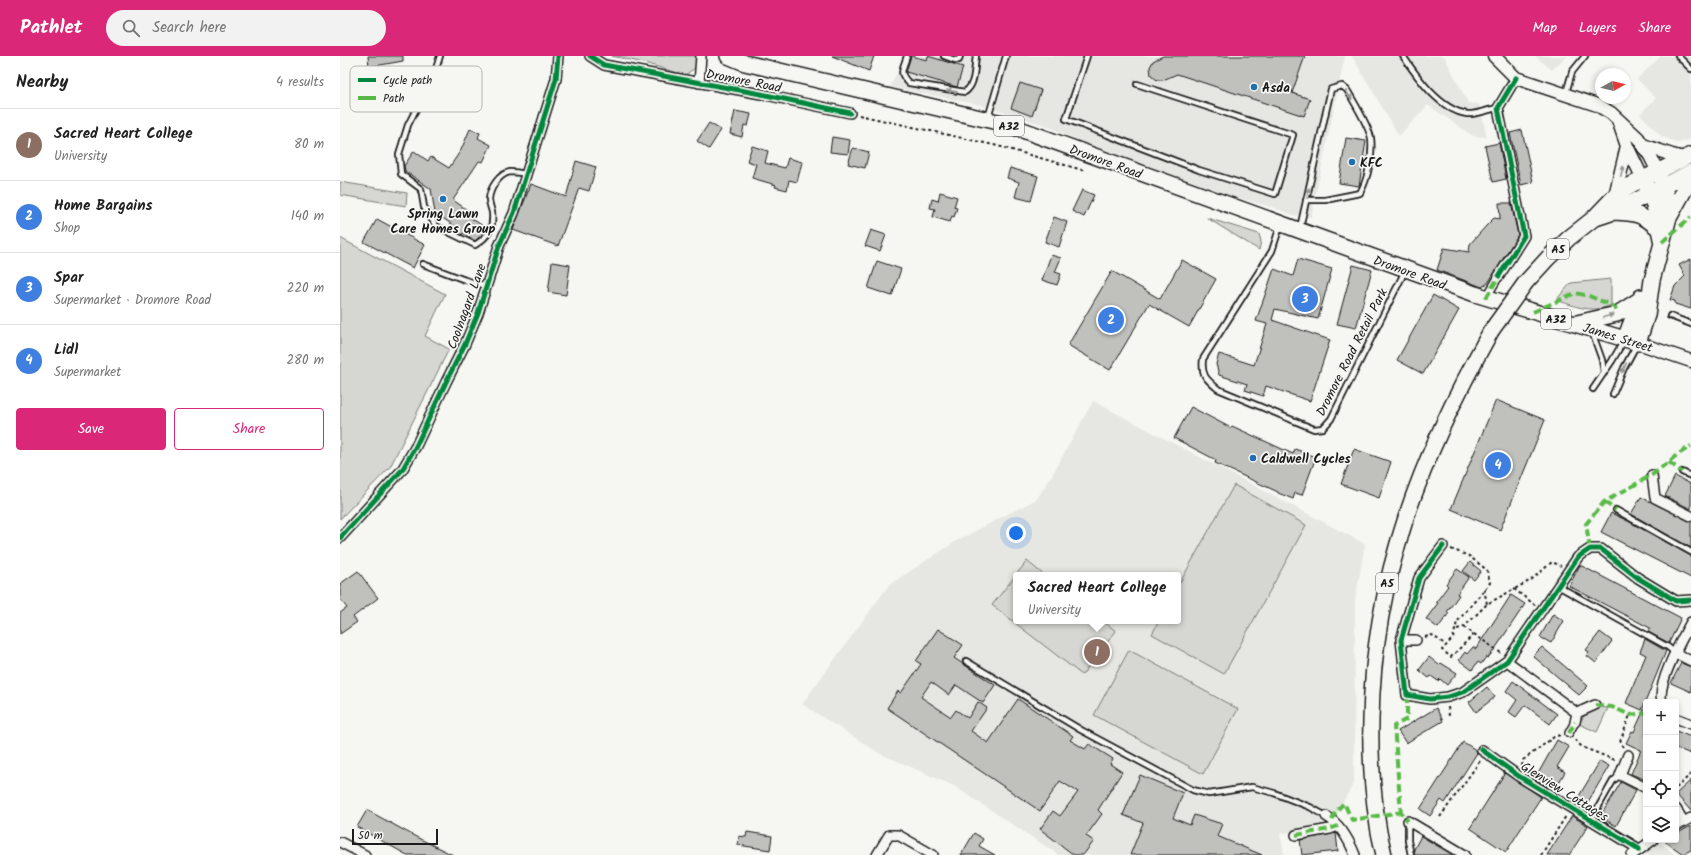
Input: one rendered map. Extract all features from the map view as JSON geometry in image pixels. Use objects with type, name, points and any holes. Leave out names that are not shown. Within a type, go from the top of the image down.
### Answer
[{"type":"highway","name":"Dromore Road","points":[[728,56],[745,63],[1011,126],[1480,296]]},
{"type":"highway","name":"A5","points":[[1384,855],[1373,790],[1370,749],[1371,699],[1375,655],[1390,570],[1420,476],[1466,377],[1491,331],[1526,282],[1564,243],[1593,219],[1615,196],[1629,186],[1688,156]]},
{"type":"highway","points":[[1631,341],[1647,315],[1652,280],[1668,200],[1658,172]]},
{"type":"highway","name":"A5","points":[[1593,219],[1614,212],[1691,172]]},
{"type":"highway","points":[[1663,231],[1691,178]]},
{"type":"highway","points":[[1643,179],[1663,231]]},
{"type":"highway","points":[[1614,212],[1630,213],[1646,217],[1663,231]]},
{"type":"highway","points":[[1631,341],[1639,300],[1652,280]]},
{"type":"highway","name":"James Street","points":[[1480,296],[1631,341]]},
{"type":"highway","points":[[1574,324],[1612,315],[1639,300]]},
{"type":"street","name":"Coolnagard Lane","points":[[340,538],[402,470],[416,446],[465,344],[499,246],[514,213],[556,78],[558,56]]},
{"type":"street","name":"Dromore Road","points":[[590,56],[604,65],[850,113]]},
{"type":"street","name":"Dromore Road","points":[[698,83],[701,56]]},
{"type":"street","points":[[1494,56],[1516,78],[1565,95],[1597,104],[1617,117],[1638,138],[1658,172]]},
{"type":"street","points":[[1480,296],[1499,276],[1524,236],[1498,108],[1516,78]]},
{"type":"street","points":[[1617,117],[1627,146],[1643,179]]},
{"type":"street","points":[[1643,145],[1672,155],[1688,156]]},
{"type":"street","points":[[1615,196],[1627,146]]},
{"type":"street","name":"James Street","points":[[1631,341],[1689,359]]},
{"type":"street","points":[[1652,475],[1655,498],[1691,516]]},
{"type":"street","points":[[1443,546],[1419,578],[1401,640],[1407,695],[1430,699],[1448,697],[1463,692],[1507,661],[1578,557],[1590,549],[1601,549],[1638,578],[1676,601],[1691,600]]},
{"type":"street","points":[[1662,699],[1662,687],[1675,653],[1691,622]]},
{"type":"street","points":[[1401,640],[1416,640]]},
{"type":"street","points":[[1675,653],[1691,661]]},
{"type":"street","points":[[1507,661],[1576,718]]},
{"type":"street","points":[[1569,733],[1576,718],[1595,705]]},
{"type":"street","points":[[1679,719],[1691,724]]},
{"type":"street","name":"Glenview Cottages","points":[[1484,751],[1520,777],[1590,820],[1635,852]]},
{"type":"street","points":[[1628,754],[1620,775],[1643,786]]},
{"type":"street","points":[[1326,816],[1338,826],[1350,843],[1354,855]]},
{"type":"street","points":[[1408,821],[1465,855]]},
{"type":"street","points":[[1296,835],[1330,829],[1338,826]]},
{"type":"street","points":[[877,855],[889,835],[898,835],[933,855]]},
{"type":"street","points":[[340,842],[365,855]]},
{"type":"street","points":[[1635,852],[1648,843]]},
{"type":"lane","points":[[437,66],[440,56]]},
{"type":"lane","points":[[907,56],[902,72],[903,78],[909,83],[965,92],[970,88],[973,80],[976,56]]},
{"type":"lane","points":[[944,56],[955,60],[959,60],[960,56]]},
{"type":"lane","points":[[988,120],[1006,56]]},
{"type":"lane","points":[[1087,56],[1066,118],[1199,170],[1275,194],[1293,135],[1137,84]]},
{"type":"lane","points":[[1403,56],[1416,76],[1444,105],[1468,114],[1498,108]]},
{"type":"lane","points":[[1565,95],[1572,72],[1585,56]]},
{"type":"lane","points":[[1678,56],[1691,69]]},
{"type":"lane","points":[[1300,232],[1306,200],[1330,89],[1342,86],[1347,90],[1371,137],[1370,158],[1363,187],[1360,193],[1325,200],[1306,200]]},
{"type":"lane","points":[[415,112],[408,125],[399,154],[401,174],[421,189],[424,207],[436,226],[475,245],[485,239],[491,227],[492,214],[489,199],[493,187],[501,175],[511,172],[526,174]]},
{"type":"lane","name":"Dromore Road Retail Park","points":[[1281,225],[1272,251],[1203,359],[1202,370],[1208,380],[1218,389],[1314,429],[1323,428],[1331,419],[1405,270]]},
{"type":"lane","points":[[423,264],[465,280],[486,286]]},
{"type":"lane","points":[[1670,316],[1691,324]]},
{"type":"lane","points":[[1590,329],[1602,360],[1604,373]]},
{"type":"lane","points":[[1593,389],[1612,362],[1631,341]]},
{"type":"lane","points":[[1613,394],[1624,368],[1631,341]]},
{"type":"lane","points":[[1682,472],[1691,476]]},
{"type":"lane","points":[[1616,510],[1691,552]]},
{"type":"lane","points":[[1558,586],[1668,647],[1675,653]]},
{"type":"lane","points":[[966,661],[1081,730],[1193,790],[1208,794],[1252,787],[1310,807],[1326,816]]},
{"type":"lane","points":[[1590,820],[1613,781],[1620,775]]},
{"type":"lane","points":[[1408,821],[1408,841],[1411,855]]},
{"type":"path","points":[[850,113],[998,146],[1086,171]]},
{"type":"path","points":[[1443,546],[1469,556],[1487,570],[1490,583],[1457,622],[1457,629],[1453,638],[1442,650],[1450,657],[1474,634]]},
{"type":"path","points":[[1457,629],[1464,628],[1487,604],[1531,580],[1552,562],[1570,570]]},
{"type":"path","points":[[1484,589],[1487,604]]},
{"type":"path","points":[[1514,590],[1542,610]]},
{"type":"path","points":[[1464,628],[1496,650]]},
{"type":"path","points":[[1416,640],[1432,635],[1446,645]]},
{"type":"path","points":[[1628,754],[1620,742],[1630,716]]},
{"type":"path","points":[[1520,777],[1523,760],[1554,737],[1569,733],[1582,747],[1624,764]]},
{"type":"path","points":[[1440,817],[1484,751]]},
{"type":"path","points":[[1679,785],[1691,774]]},
{"type":"path","points":[[1541,855],[1571,809]]},
{"type":"shaded area","points":[[612,56],[697,56],[695,68],[685,75],[644,63]]},
{"type":"shaded area","points":[[905,56],[1345,56],[1311,217],[1293,215],[1275,208],[1198,187],[1125,162],[1045,125],[977,104],[890,87]]},
{"type":"shaded area","points":[[1352,56],[1444,56],[1468,103],[1479,104],[1487,137],[1473,136],[1428,105],[1399,136]]},
{"type":"shaded area","points":[[1535,56],[1567,56],[1552,70]]},
{"type":"shaded area","points":[[1661,56],[1691,56],[1691,139],[1678,143],[1661,136],[1640,114],[1656,98],[1637,79]]},
{"type":"shaded area","points":[[340,182],[407,193],[406,206],[340,195]]},
{"type":"shaded area","points":[[1207,218],[1259,234],[1261,241],[1259,250]]},
{"type":"shaded area","points":[[340,238],[445,294],[425,336],[449,349],[390,467],[340,519]]},
{"type":"shaded area","points":[[1611,279],[1611,305],[1604,308],[1590,309],[1577,307],[1556,300],[1571,283]]},
{"type":"shaded area","points":[[1093,401],[1365,544],[1355,601],[1354,783],[1331,823],[1280,834],[1284,853],[1287,855],[1059,855],[954,786],[879,753],[802,704],[889,585],[958,540],[1037,499],[1055,470]]},
{"type":"shaded area","points":[[1234,485],[1306,525],[1224,674],[1152,634],[1157,624],[1181,624],[1181,581]]},
{"type":"shaded area","points":[[1027,561],[1040,572],[1018,572]]},
{"type":"shaded area","points":[[1013,579],[1013,621],[992,605]]},
{"type":"shaded area","points":[[1016,624],[1107,624],[1116,631],[1082,675]]},
{"type":"shaded area","points":[[1129,650],[1238,709],[1203,774],[1094,715]]},
{"type":"shaded area","points":[[1597,707],[1608,708],[1597,732],[1579,724],[1584,716]]},
{"type":"shaded area","points":[[1658,843],[1661,843],[1675,855],[1637,855]]},
{"type":"building","points":[[368,56],[403,56],[403,61],[369,66]]},
{"type":"building","points":[[832,56],[874,56],[869,71]]},
{"type":"building","points":[[911,56],[927,60],[928,56],[963,67],[957,87],[906,72]]},
{"type":"building","name":"Asda","points":[[1163,56],[1305,56],[1292,93],[1310,99],[1304,116],[1177,74],[1163,80],[1157,80],[1151,75],[1150,67],[1153,61]]},
{"type":"building","points":[[1020,83],[1041,90],[1032,116],[1011,108]]},
{"type":"building","points":[[735,111],[751,114],[748,126],[744,125],[742,137],[730,134]]},
{"type":"building","points":[[709,123],[721,130],[709,149],[697,141]]},
{"type":"building","name":"Spring Lawn Care Homes Group","points":[[470,129],[480,133],[478,138],[491,145],[483,162],[479,161],[453,200],[473,214],[471,218],[486,228],[481,236],[475,241],[463,233],[462,235],[450,229],[453,225],[435,213],[431,189],[405,171],[404,166],[414,151],[428,161],[431,157],[449,168],[461,150]]},
{"type":"building","points":[[1522,130],[1533,182],[1521,185],[1510,133]]},
{"type":"building","points":[[832,137],[850,140],[848,154],[830,152]]},
{"type":"building","name":"KFC","points":[[1346,138],[1366,141],[1359,186],[1339,183]]},
{"type":"building","points":[[1499,143],[1506,179],[1493,182],[1485,146]]},
{"type":"building","points":[[752,146],[768,151],[765,163],[785,168],[788,158],[802,162],[797,182],[789,180],[787,190],[752,178],[756,164],[747,161]]},
{"type":"building","points":[[853,148],[869,152],[865,168],[848,164]]},
{"type":"building","points":[[576,161],[596,167],[589,191],[579,188],[558,246],[513,230],[531,184],[566,197]]},
{"type":"building","points":[[1010,168],[1038,176],[1031,201],[1015,197],[1019,182],[1007,178]]},
{"type":"building","points":[[1082,190],[1094,195],[1084,217],[1072,211]]},
{"type":"building","points":[[940,192],[957,197],[954,207],[957,208],[954,217],[952,216],[950,222],[933,217],[935,209],[930,208],[932,199],[938,201]]},
{"type":"building","points":[[1499,203],[1511,203],[1518,235],[1488,283],[1482,287],[1437,270],[1444,248],[1469,252],[1470,244],[1487,225],[1494,218],[1500,219]]},
{"type":"building","points":[[1054,217],[1067,222],[1059,247],[1045,242]]},
{"type":"building","points":[[377,219],[425,245],[413,268],[364,242]]},
{"type":"building","points":[[871,230],[886,235],[880,251],[865,246]]},
{"type":"building","points":[[1051,255],[1061,258],[1055,272],[1061,274],[1057,285],[1042,280]]},
{"type":"building","points":[[1298,259],[1332,269],[1318,319],[1275,309],[1272,320],[1330,340],[1310,401],[1266,386],[1263,396],[1245,390],[1247,384],[1219,375],[1216,364],[1219,354],[1254,365],[1267,324],[1256,321],[1274,269],[1293,276]]},
{"type":"building","points":[[1691,259],[1691,309],[1675,304],[1675,301],[1670,300],[1675,286],[1685,276],[1679,265]]},
{"type":"building","points":[[1182,260],[1216,279],[1189,327],[1149,304],[1110,370],[1068,345],[1112,271],[1160,299]]},
{"type":"building","points":[[877,261],[901,269],[892,296],[868,288]]},
{"type":"building","points":[[552,262],[570,265],[566,295],[548,292]]},
{"type":"building","points":[[1353,265],[1372,270],[1356,328],[1337,324]]},
{"type":"building","points":[[1433,295],[1459,310],[1423,374],[1397,360]]},
{"type":"building","points":[[1496,400],[1545,420],[1500,530],[1451,509]]},
{"type":"building","points":[[1191,407],[1231,428],[1232,426],[1293,454],[1295,449],[1316,457],[1302,495],[1295,493],[1293,499],[1278,493],[1215,463],[1216,460],[1174,438]]},
{"type":"building","points":[[1354,449],[1391,462],[1379,498],[1341,484]]},
{"type":"building","points":[[1675,476],[1691,484],[1691,509],[1665,496]]},
{"type":"building","points":[[1641,497],[1691,522],[1691,548],[1631,514]]},
{"type":"building","points":[[1611,513],[1691,556],[1691,578],[1601,532]]},
{"type":"building","points":[[1470,562],[1481,571],[1474,580],[1463,571]]},
{"type":"building","points":[[1580,565],[1681,618],[1669,643],[1648,632],[1650,628],[1569,586]]},
{"type":"building","points":[[1457,569],[1469,577],[1447,612],[1449,613],[1438,628],[1426,619],[1438,603],[1436,602],[1448,586],[1446,584]]},
{"type":"building","points":[[358,571],[378,598],[353,617],[357,622],[340,634],[340,613],[347,608],[340,599],[340,584]]},
{"type":"building","points":[[1511,595],[1525,604],[1488,658],[1486,657],[1481,664],[1478,662],[1472,670],[1459,660],[1465,652],[1467,654],[1473,647],[1476,649]]},
{"type":"building","points":[[1553,614],[1564,621],[1551,643],[1540,637]]},
{"type":"building","points":[[938,629],[963,645],[954,658],[995,685],[983,703],[956,685],[949,695],[931,682],[921,697],[951,717],[956,710],[968,718],[978,702],[987,708],[971,731],[988,743],[1018,699],[1073,736],[1070,740],[1085,749],[1089,744],[1113,759],[1110,764],[1122,772],[1098,810],[1102,814],[1086,836],[1094,841],[1083,855],[1074,855],[1040,829],[1053,811],[1060,816],[1078,792],[1060,781],[1040,811],[887,708],[898,691],[901,693],[921,664],[916,661]]},
{"type":"building","points":[[1600,632],[1612,641],[1596,663],[1587,656],[1589,652],[1586,650]]},
{"type":"building","points":[[1645,639],[1666,651],[1646,699],[1643,699],[1642,710],[1626,703],[1646,655],[1640,652]]},
{"type":"building","points":[[1542,647],[1588,686],[1579,695],[1533,656]]},
{"type":"building","points":[[1429,657],[1439,665],[1441,663],[1457,673],[1447,685],[1440,679],[1438,681],[1431,676],[1429,678],[1419,670]]},
{"type":"building","points":[[1681,663],[1691,667],[1691,692],[1671,683]]},
{"type":"building","points":[[1513,681],[1557,714],[1550,724],[1525,705],[1516,717],[1509,712],[1517,700],[1506,691]]},
{"type":"building","points":[[1487,687],[1495,697],[1476,712],[1469,702]]},
{"type":"building","points":[[1436,708],[1443,721],[1406,743],[1398,731]]},
{"type":"building","points":[[1643,712],[1643,779],[1631,774],[1641,750],[1626,743],[1632,731],[1634,732]]},
{"type":"building","points":[[1679,732],[1691,737],[1691,754],[1679,749]]},
{"type":"building","points":[[1557,740],[1569,747],[1557,767],[1565,772],[1558,784],[1550,779],[1546,786],[1535,779]]},
{"type":"building","points":[[1463,742],[1476,750],[1477,753],[1445,803],[1441,800],[1430,816],[1420,809]]},
{"type":"building","points":[[1600,761],[1609,766],[1585,807],[1576,801]]},
{"type":"building","points":[[1505,773],[1541,797],[1506,852],[1470,828]]},
{"type":"building","points":[[1140,775],[1183,793],[1173,818],[1190,825],[1194,815],[1222,824],[1217,836],[1262,855],[1130,855],[1143,823],[1123,815]]},
{"type":"building","points":[[1691,780],[1691,811],[1679,797],[1679,791]]},
{"type":"building","points":[[1621,782],[1636,790],[1616,826],[1600,817]]},
{"type":"building","points":[[367,810],[453,855],[407,855],[357,827]]},
{"type":"building","points":[[1572,816],[1588,826],[1569,855],[1547,855]]},
{"type":"building","points":[[1691,826],[1691,850],[1683,854],[1667,843],[1679,843],[1679,832]]},
{"type":"building","points":[[747,832],[772,836],[770,850],[738,845],[739,836],[746,837]]},
{"type":"building","points":[[974,833],[983,839],[979,846],[995,855],[961,855]]},
{"type":"building","points":[[1336,833],[1338,851],[1302,855],[1300,840]]},
{"type":"building","points":[[1421,836],[1453,855],[1418,855],[1414,853],[1414,849]]},
{"type":"marked path","points":[[1662,242],[1691,217]]},
{"type":"marked path","points":[[1486,298],[1499,276]]},
{"type":"marked path","points":[[1533,312],[1575,293],[1589,296],[1609,304],[1615,308],[1617,314]]},
{"type":"marked path","points":[[1590,549],[1586,524],[1604,502],[1652,475],[1691,446]]},
{"type":"marked path","points":[[1669,462],[1682,472]]},
{"type":"marked path","points":[[1604,502],[1616,510]]},
{"type":"marked path","points":[[1407,695],[1407,719],[1394,726],[1401,812],[1408,821]]},
{"type":"marked path","points":[[1595,705],[1612,707],[1630,715],[1643,713]]},
{"type":"marked path","points":[[1569,733],[1575,722]]},
{"type":"marked path","points":[[1332,820],[1336,811],[1344,803],[1352,820],[1401,812]]},
{"type":"marked path","points":[[1296,835],[1330,829],[1338,826]]},
{"type":"cycle path","points":[[340,538],[402,470],[416,446],[465,344],[478,313],[499,246],[514,213],[556,79],[558,56]]},
{"type":"cycle path","points":[[590,56],[604,65],[761,94],[850,113]]},
{"type":"cycle path","points":[[1499,276],[1524,236],[1498,108],[1516,78]]},
{"type":"cycle path","points":[[1443,546],[1419,578],[1401,640],[1407,695],[1430,699],[1448,697],[1463,692],[1507,661],[1578,557],[1590,549],[1601,549],[1638,578],[1676,601],[1691,600]]},
{"type":"cycle path","points":[[1482,750],[1520,777],[1639,849]]},
{"type":"place","name":"Asda","points":[[1254,87]]},
{"type":"place","name":"KFC","points":[[1352,162]]},
{"type":"place","name":"Spring Lawn Care Homes Group","points":[[443,199]]},
{"type":"place","name":"Spar","points":[[1305,299]]},
{"type":"place","name":"Home Bargains","points":[[1111,320]]},
{"type":"place","name":"Caldwell Cycles","points":[[1253,458]]},
{"type":"place","name":"Lidl","points":[[1498,465]]},
{"type":"place","name":"Sacred Heart College","points":[[1097,652]]}]
